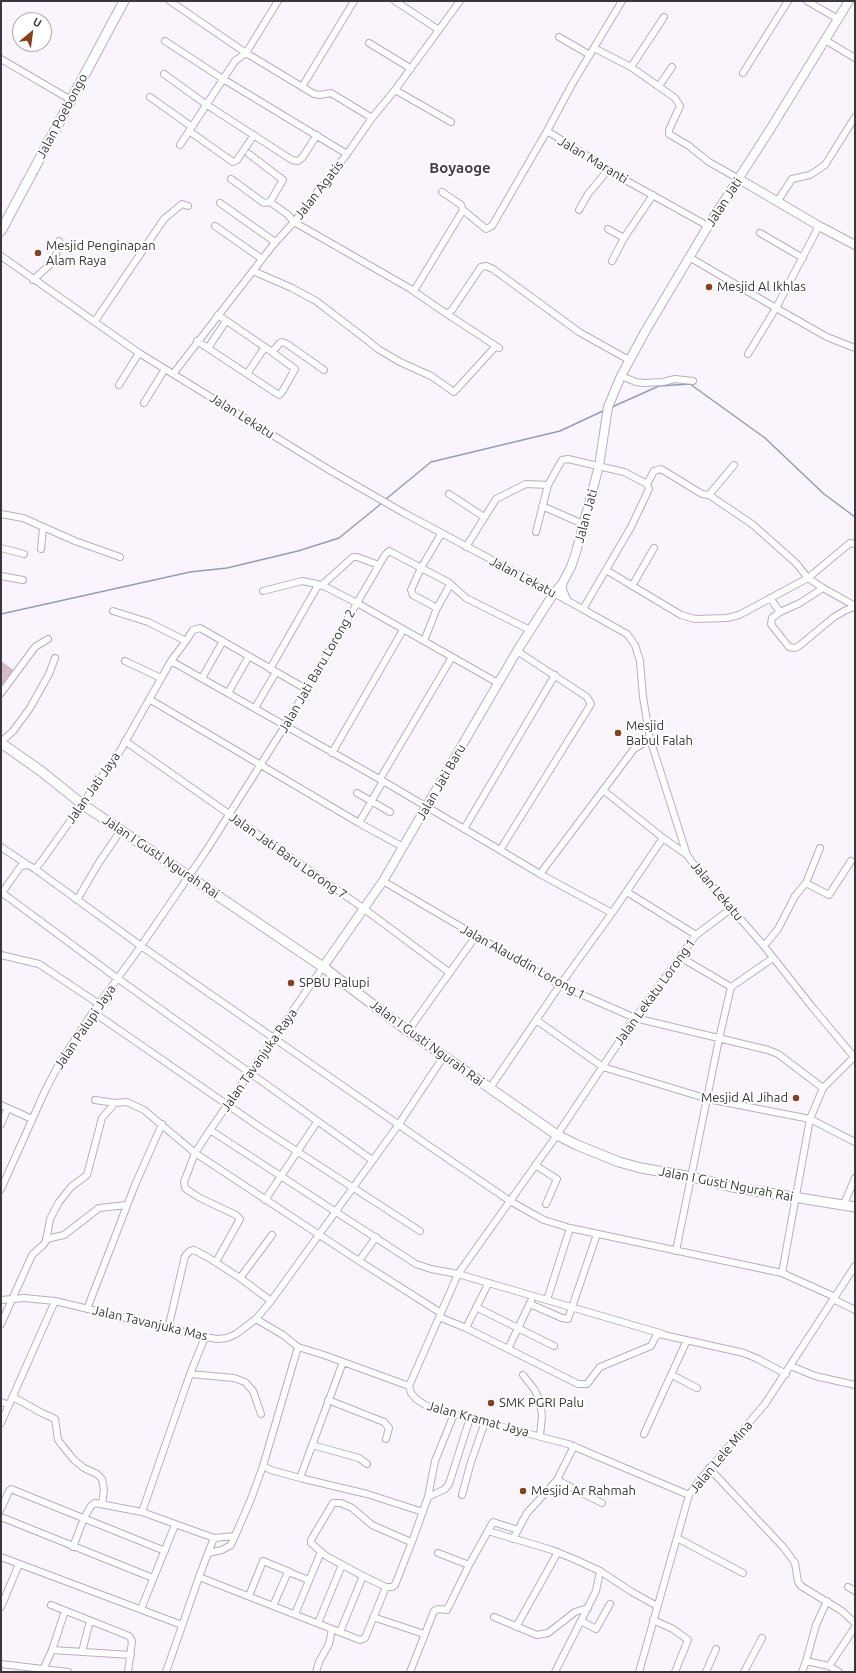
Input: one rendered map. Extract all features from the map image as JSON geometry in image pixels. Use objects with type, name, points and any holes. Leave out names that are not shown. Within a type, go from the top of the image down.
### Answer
[{"type":"main road","name":"Jalan Poebongo","points":[[1,231],[124,1]]},
{"type":"main road","name":"Jalan I Gusti Ngurah Rai","points":[[3,742],[82,804],[323,967],[408,1031],[557,1135],[619,1162],[641,1168],[732,1187],[855,1207]]},
{"type":"street","points":[[170,1],[246,53],[302,87],[318,95],[331,93],[372,118]]},
{"type":"street","points":[[180,145],[235,61],[246,53],[278,1]]},
{"type":"street","points":[[302,87],[354,1]]},
{"type":"street","points":[[395,1],[439,30]]},
{"type":"street","name":"Jalan Maranti","points":[[622,1],[547,131],[653,195],[708,226]]},
{"type":"street","points":[[743,73],[788,1]]},
{"type":"street","points":[[807,1],[838,19]]},
{"type":"street","name":"Jalan Jati","points":[[554,593],[562,584],[571,567],[598,466],[608,407],[621,376],[708,226],[739,179],[849,1]]},
{"type":"street","name":"Jalan Agatis","points":[[173,374],[275,242],[294,222],[347,154],[458,2]]},
{"type":"street","points":[[630,68],[664,17]]},
{"type":"street","points":[[559,37],[590,55]]},
{"type":"street","points":[[825,40],[855,58]]},
{"type":"street","points":[[165,41],[223,79],[347,154]]},
{"type":"street","points":[[369,43],[410,68]]},
{"type":"street","points":[[594,48],[630,68],[675,98],[680,104],[669,130],[669,134],[689,146],[709,162],[819,226],[855,245]]},
{"type":"street","points":[[1,59],[71,100]]},
{"type":"street","points":[[659,86],[672,67]]},
{"type":"street","points":[[164,74],[207,105],[292,160],[298,161],[302,158],[317,135]]},
{"type":"street","points":[[395,90],[451,122]]},
{"type":"street","points":[[150,97],[233,162],[237,160],[254,135]]},
{"type":"street","points":[[777,202],[792,179],[810,175],[825,165],[855,117]]},
{"type":"street","points":[[442,192],[461,205],[463,210],[486,229],[492,226],[547,131]]},
{"type":"street","points":[[249,154],[284,180],[270,202]]},
{"type":"street","points":[[579,210],[588,194],[609,169]]},
{"type":"street","points":[[231,179],[264,202],[270,202],[287,214],[294,222],[414,291],[497,347],[454,392],[431,376],[400,362],[378,349],[316,301],[292,288],[253,271]]},
{"type":"street","points":[[612,261],[624,238],[653,195]]},
{"type":"street","points":[[220,203],[275,242]]},
{"type":"street","points":[[95,321],[164,219],[182,204],[188,206]]},
{"type":"street","points":[[414,291],[463,210]]},
{"type":"street","points":[[215,226],[262,259]]},
{"type":"street","points":[[748,354],[776,308],[819,226]]},
{"type":"street","points":[[608,229],[624,238]]},
{"type":"street","points":[[760,233],[803,258]]},
{"type":"street","points":[[34,280],[55,260],[59,241]]},
{"type":"street","name":"Jalan Lekatu","points":[[1,256],[139,353],[363,490],[441,534],[566,599],[627,634],[635,645],[640,661],[643,697],[650,739],[687,855],[697,869],[764,946],[855,1058]]},
{"type":"street","points":[[690,257],[723,278],[827,337],[855,348]]},
{"type":"street","points":[[447,314],[452,310],[481,267],[486,266],[493,269],[579,332],[629,360]]},
{"type":"street","points":[[198,341],[276,394],[280,394],[295,369],[266,347],[218,315]]},
{"type":"street","points":[[208,348],[226,321]]},
{"type":"street","points":[[272,352],[280,343],[284,342],[324,370]]},
{"type":"street","points":[[246,374],[266,347]]},
{"type":"street","points":[[119,385],[139,353]]},
{"type":"street","points":[[144,403],[165,369]]},
{"type":"street","points":[[621,376],[636,382],[644,383],[663,382],[675,379],[693,382]]},
{"type":"street","points":[[536,532],[548,485],[562,460],[568,459],[624,472],[647,484],[649,489],[631,527],[583,609]]},
{"type":"street","points":[[709,495],[734,465]]},
{"type":"street","points":[[647,484],[654,471],[661,469],[702,494],[709,495],[752,524],[796,563],[808,578],[855,606]]},
{"type":"street","points":[[466,547],[496,499],[526,484],[548,485]]},
{"type":"street","points":[[449,494],[484,517]]},
{"type":"street","points":[[542,506],[583,524]]},
{"type":"street","points":[[1,518],[1,514],[23,518],[75,542],[120,557]]},
{"type":"street","points":[[40,550],[43,528]]},
{"type":"street","points":[[438,608],[411,594],[411,590],[421,568],[441,534]]},
{"type":"street","points":[[606,570],[672,611],[688,618],[735,617],[808,578],[850,543],[855,544]]},
{"type":"street","points":[[1,548],[24,554]]},
{"type":"street","points":[[632,586],[654,548]]},
{"type":"street","points":[[263,590],[302,581],[322,585],[356,603],[386,552],[393,553],[450,585],[466,598],[530,630]]},
{"type":"street","points":[[255,708],[273,670],[316,589],[353,557],[379,565]]},
{"type":"street","points":[[1,576],[23,580]]},
{"type":"street","points":[[562,584],[562,590],[566,599]]},
{"type":"street","points":[[424,641],[450,585]]},
{"type":"street","points":[[823,588],[800,603],[780,612],[772,618],[771,624],[787,645],[794,648],[799,646],[834,617],[855,606]]},
{"type":"street","name":"Jalan Jati Baru","points":[[323,967],[383,881],[517,651],[554,593]]},
{"type":"street","points":[[770,598],[780,612]]},
{"type":"street","name":"Jalan Jati Baru Lorong 2","points":[[190,876],[285,726],[356,603],[498,683]]},
{"type":"street","points":[[113,611],[148,622],[186,641]]},
{"type":"street","name":"Jalan Jati Jaya","points":[[35,869],[120,751],[170,661],[193,630],[200,628],[306,689]]},
{"type":"street","points":[[332,753],[403,630]]},
{"type":"street","points":[[1,693],[35,647],[48,639]]},
{"type":"street","points":[[202,678],[223,641]]},
{"type":"street","points":[[500,850],[591,704],[590,699],[517,651]]},
{"type":"street","points":[[228,693],[249,656]]},
{"type":"street","points":[[359,823],[452,657]]},
{"type":"street","points":[[3,742],[30,708],[47,678],[55,658]]},
{"type":"street","points":[[125,661],[161,678]]},
{"type":"street","points":[[170,661],[382,780],[540,874],[612,913]]},
{"type":"street","points":[[464,830],[555,675]]},
{"type":"street","points":[[149,699],[359,823],[403,847]]},
{"type":"street","points":[[540,874],[634,749],[650,739]]},
{"type":"street","name":"Jalan Jati Baru Lorong 7","points":[[125,741],[363,908],[450,973]]},
{"type":"street","points":[[603,790],[663,838],[687,855]]},
{"type":"street","points":[[357,793],[390,812]]},
{"type":"street","points":[[77,900],[98,864],[121,830]]},
{"type":"street","points":[[490,1088],[663,838]]},
{"type":"street","points":[[1,847],[35,869],[141,946],[510,1201],[544,1220],[570,1228],[782,1273],[834,1298],[855,1310]]},
{"type":"street","points":[[764,946],[778,929],[795,896],[806,883],[820,848]]},
{"type":"street","points":[[806,883],[830,895],[851,861]]},
{"type":"street","points":[[29,865],[21,866],[1,893],[117,978],[251,1072],[372,1160]]},
{"type":"street","name":"Jalan Palupi Jaya","points":[[1,1190],[32,1119],[59,1064],[93,1012],[190,876]]},
{"type":"street","name":"Jalan Alauddin Lorong 1","points":[[383,881],[560,985],[635,1018],[768,1050],[778,1054],[823,1088]]},
{"type":"street","points":[[627,892],[696,935]]},
{"type":"street","name":"Jalan Lekatu Lorong 1","points":[[409,1386],[458,1274],[557,1135],[635,1018],[696,935],[732,908]]},
{"type":"street","points":[[408,1031],[476,936]]},
{"type":"street","points":[[1,955],[38,964],[99,1004]]},
{"type":"street","points":[[680,957],[731,988]]},
{"type":"street","points":[[676,1251],[719,1039],[731,988],[773,958]]},
{"type":"street","name":"Jalan Tavanjuka Raya","points":[[216,1262],[240,1219],[236,1215],[200,1198],[185,1188],[184,1182],[195,1153],[323,967]]},
{"type":"street","points":[[93,1012],[297,1152],[420,1231]]},
{"type":"street","points":[[536,1020],[603,1066],[708,1099],[810,1119],[855,1142]]},
{"type":"street","name":"Jalan Tavanjuka Mas","points":[[1,1300],[29,1298],[55,1301],[205,1337],[227,1338],[244,1329],[256,1319],[271,1301],[399,1124],[444,1056]]},
{"type":"street","points":[[782,1273],[810,1119],[823,1088],[855,1058]]},
{"type":"street","points":[[95,1100],[115,1103],[132,1103],[162,1124],[195,1153],[440,1315],[572,1382],[584,1385],[590,1382],[600,1368],[648,1347],[653,1343],[657,1334],[663,1334]]},
{"type":"street","points":[[1,1324],[32,1255],[43,1245],[46,1239],[50,1219],[59,1202],[71,1186],[87,1175],[102,1118],[115,1103]]},
{"type":"street","points":[[1,1105],[32,1119]]},
{"type":"street","points":[[1,1124],[8,1108]]},
{"type":"street","points":[[265,1200],[318,1122]]},
{"type":"street","points":[[87,1309],[127,1205],[162,1124]]},
{"type":"street","points":[[210,1130],[416,1264],[431,1269],[458,1274],[663,1334],[751,1356],[786,1374]]},
{"type":"street","points":[[535,1165],[556,1180],[546,1204]]},
{"type":"street","points":[[844,1204],[855,1178]]},
{"type":"street","points":[[46,1239],[64,1235],[99,1208],[127,1205]]},
{"type":"street","points":[[547,1300],[570,1228]]},
{"type":"street","points":[[530,1304],[568,1319],[597,1234]]},
{"type":"street","points":[[240,1278],[272,1235]]},
{"type":"street","points":[[359,1261],[376,1237]]},
{"type":"street","points":[[168,1329],[186,1254],[194,1250],[216,1262],[271,1301]]},
{"type":"street","name":"Jalan Lele Mina","points":[[639,1672],[689,1496],[709,1468],[765,1404],[786,1374],[855,1266]]},
{"type":"street","points":[[466,1328],[488,1284]]},
{"type":"street","points":[[508,1349],[534,1296]]},
{"type":"street","points":[[1,1423],[55,1301]]},
{"type":"street","points":[[476,1307],[554,1346]]},
{"type":"street","points":[[256,1319],[283,1335],[298,1347],[409,1386]]},
{"type":"street","points":[[142,1512],[190,1374],[205,1337]]},
{"type":"street","points":[[644,1434],[687,1340]]},
{"type":"street","points":[[208,1553],[232,1545],[263,1466],[298,1347]]},
{"type":"street","points":[[300,1478],[343,1362]]},
{"type":"street","points":[[790,1366],[830,1381],[855,1385]]},
{"type":"street","points":[[190,1374],[234,1378],[245,1382],[253,1391],[262,1414]]},
{"type":"street","points":[[523,1375],[537,1394],[542,1416],[540,1436]]},
{"type":"street","points":[[672,1375],[698,1388]]},
{"type":"street","name":"Jalan Kramat Jaya","points":[[409,1386],[411,1393],[422,1404],[430,1408],[574,1446],[689,1496]]},
{"type":"street","points":[[13,1397],[55,1419],[58,1440],[74,1460],[84,1468],[97,1474],[102,1479],[104,1490],[102,1504]]},
{"type":"street","points":[[328,1400],[384,1422],[389,1428],[386,1439]]},
{"type":"street","points":[[1,1402],[9,1406]]},
{"type":"street","points":[[411,1542],[372,1525],[347,1504],[341,1503],[333,1503],[311,1540],[313,1546],[342,1565],[386,1587],[392,1588],[395,1585],[423,1512],[428,1497],[435,1461],[454,1414]]},
{"type":"street","points":[[428,1497],[444,1489],[449,1484],[470,1418]]},
{"type":"street","points":[[462,1495],[484,1422]]},
{"type":"street","points":[[312,1445],[359,1458],[367,1464]]},
{"type":"street","points":[[513,1539],[527,1514],[557,1480],[574,1446]]},
{"type":"street","points":[[263,1466],[271,1470],[300,1478],[367,1494],[423,1512]]},
{"type":"street","points":[[709,1468],[784,1548],[795,1563],[798,1582],[801,1586],[842,1611],[855,1623]]},
{"type":"street","points":[[557,1480],[602,1504]]},
{"type":"street","points":[[1,1509],[10,1489],[165,1550]]},
{"type":"street","points":[[73,1547],[84,1518],[91,1506],[95,1503],[142,1512],[214,1538],[235,1536]]},
{"type":"street","points":[[1,1517],[153,1578]]},
{"type":"street","points":[[410,1672],[434,1611],[438,1609],[447,1610],[469,1565],[493,1522],[518,1530]]},
{"type":"street","points":[[142,1609],[175,1525]]},
{"type":"street","points":[[488,1531],[558,1552],[600,1571],[657,1606]]},
{"type":"street","points":[[166,1672],[214,1538]]},
{"type":"street","points":[[677,1538],[743,1573]]},
{"type":"street","points":[[295,1614],[321,1552]]},
{"type":"street","points":[[516,1627],[558,1552]]},
{"type":"street","points":[[438,1553],[469,1565]]},
{"type":"street","points":[[1,1557],[182,1625]]},
{"type":"street","points":[[249,1596],[263,1561],[309,1580]]},
{"type":"street","points":[[1,1608],[19,1564]]},
{"type":"street","points":[[318,1623],[342,1565]]},
{"type":"street","points":[[555,1672],[596,1591],[600,1571]]},
{"type":"street","points":[[273,1606],[286,1574],[290,1572]]},
{"type":"street","points":[[340,1632],[363,1576]]},
{"type":"street","points":[[199,1577],[356,1639],[362,1640],[365,1638],[386,1587]]},
{"type":"street","points":[[848,1587],[855,1591]]},
{"type":"street","points":[[802,1672],[816,1625],[827,1601]]},
{"type":"street","points":[[581,1622],[596,1629],[610,1604]]},
{"type":"street","points":[[51,1605],[129,1636],[132,1641],[128,1672]]},
{"type":"street","points":[[494,1617],[533,1634],[548,1633],[575,1612],[588,1608]]},
{"type":"street","points":[[43,1670],[52,1650],[65,1611]]},
{"type":"street","points":[[373,1617],[424,1634]]},
{"type":"street","points":[[654,1620],[672,1629],[688,1640],[675,1672]]},
{"type":"street","points":[[82,1652],[90,1621]]},
{"type":"street","points":[[829,1666],[855,1627]]},
{"type":"street","points":[[316,1672],[319,1662],[329,1644],[332,1629]]},
{"type":"street","points":[[744,1672],[762,1638]]},
{"type":"street","points":[[706,1672],[716,1649]]},
{"type":"street","points":[[52,1650],[131,1655]]},
{"type":"street","points":[[806,1662],[829,1666],[839,1672]]},
{"type":"street","points":[[1,1664],[68,1672]]},
{"type":"shaded area","points":[[1,661],[15,671],[1,691]]},
{"type":"waterway","points":[[612,407],[659,386],[690,384],[765,438],[824,494],[855,517]]},
{"type":"waterway","points":[[386,499],[431,462],[560,431],[605,410]]},
{"type":"waterway","points":[[1,614],[190,572],[227,568],[298,551],[339,538],[382,503]]},
{"type":"place","name":"Mesjid Penginapan Alam Raya","points":[[38,253]]},
{"type":"place","name":"Mesjid Al Ikhlas","points":[[709,287]]},
{"type":"place","name":"Mesjid Babul Falah","points":[[618,733]]},
{"type":"place","name":"SPBU Palupi","points":[[291,983]]},
{"type":"place","name":"Mesjid Al Jihad","points":[[796,1098]]},
{"type":"place","name":"SMK PGRI Palu","points":[[491,1403]]},
{"type":"place","name":"Mesjid Ar Rahmah","points":[[523,1491]]},
{"type":"district","name":"Boyaoge","points":[[460,168]]}]
